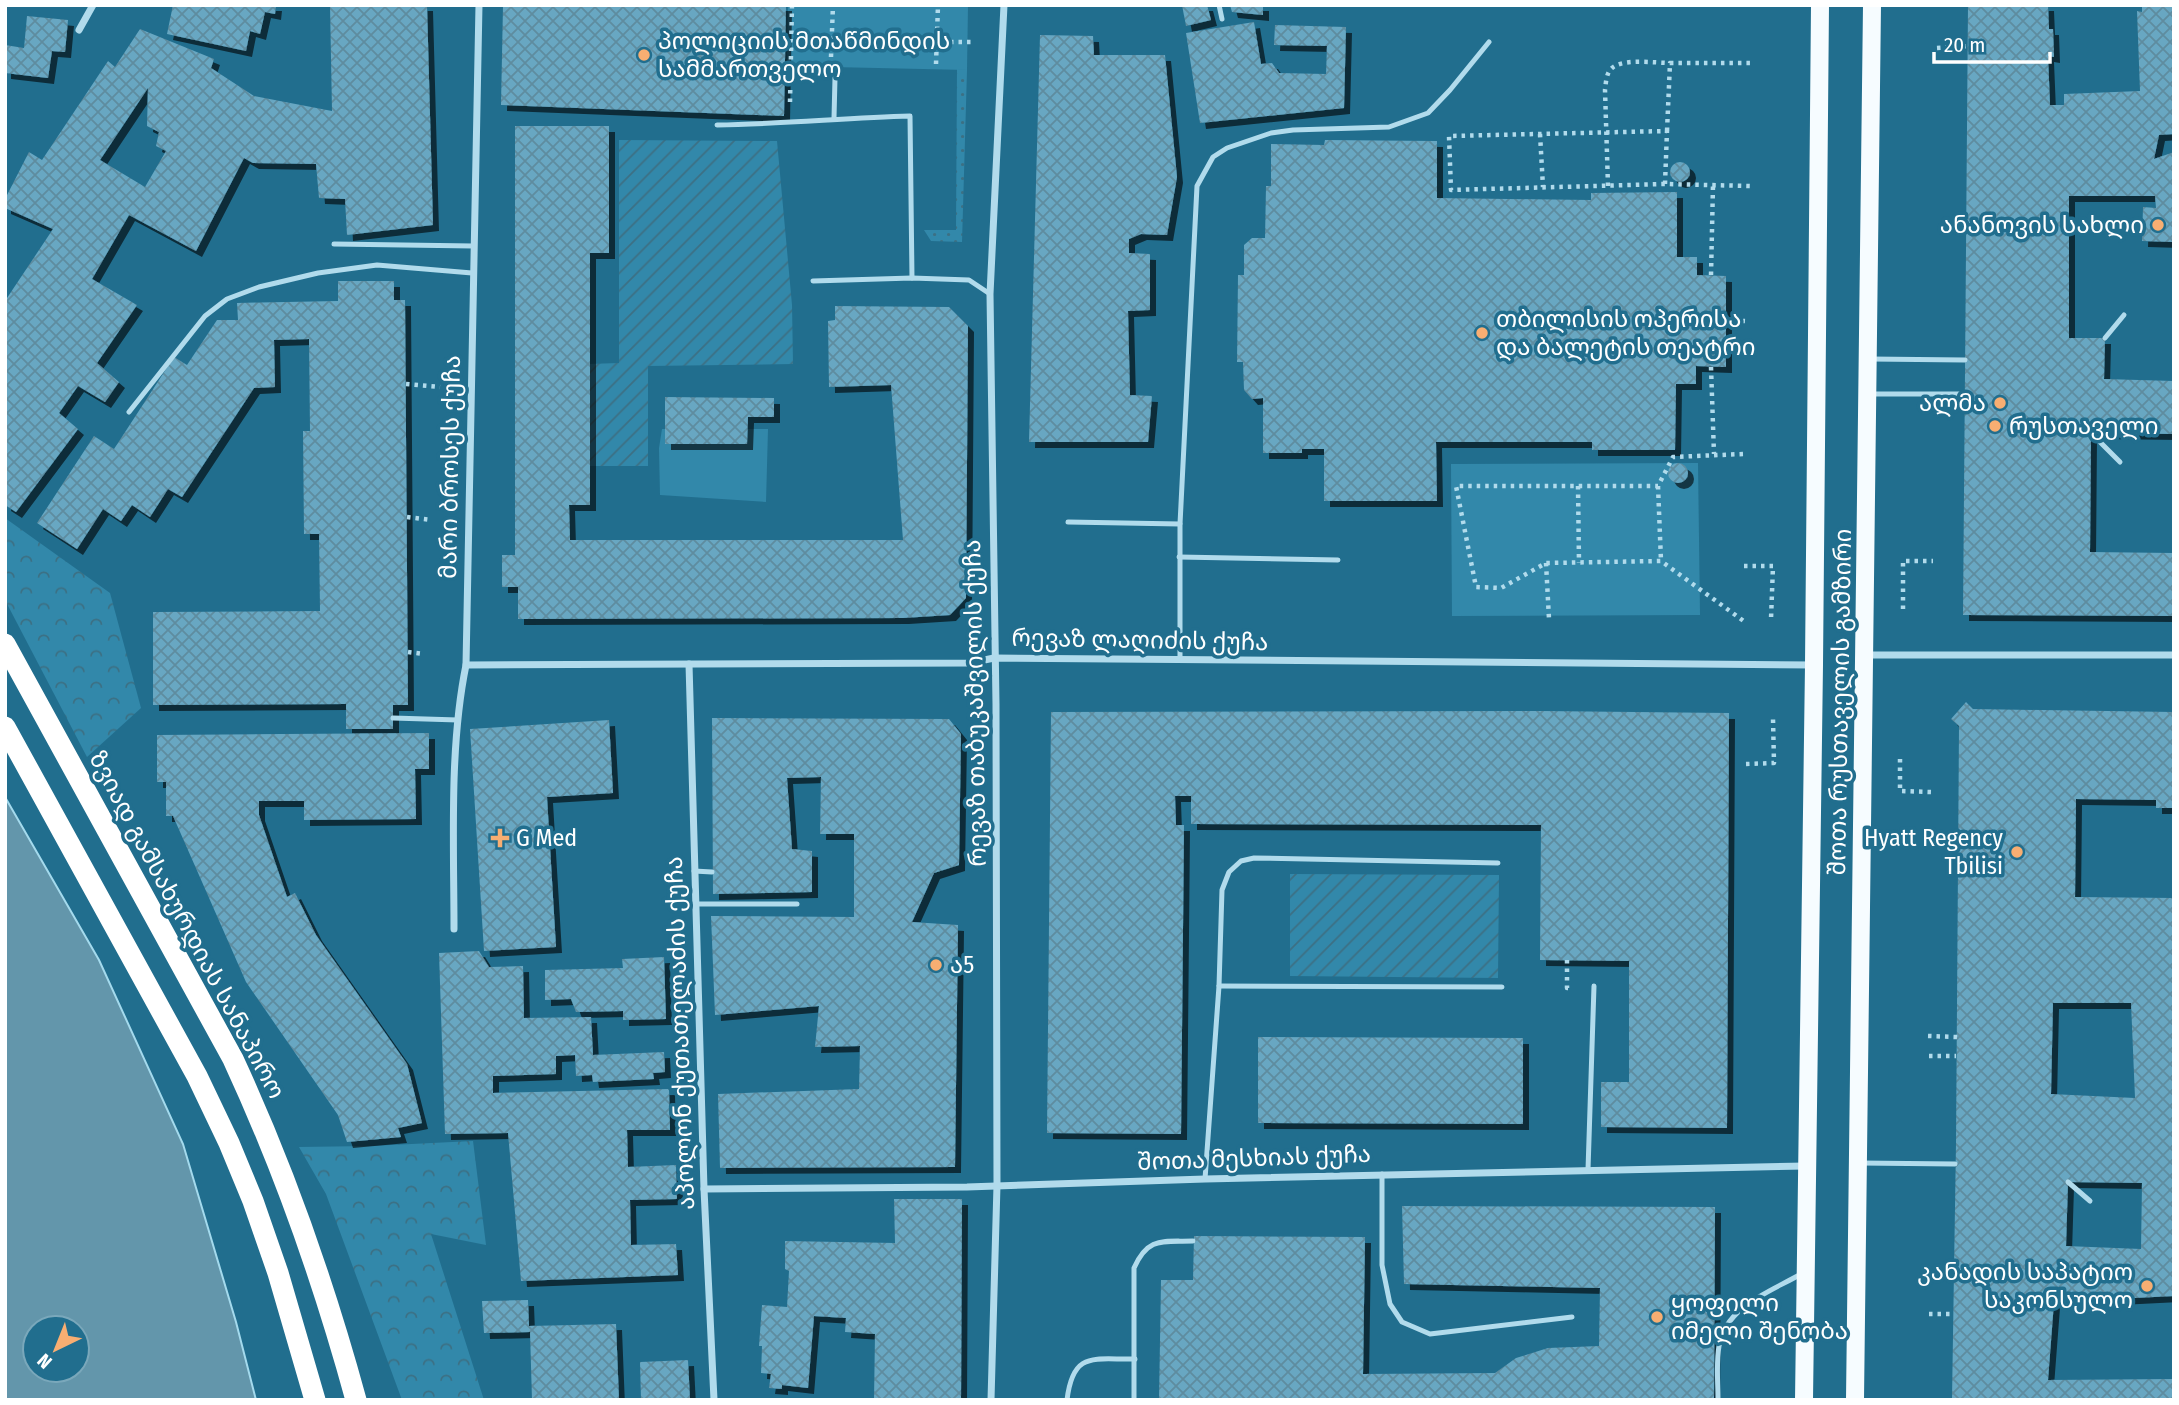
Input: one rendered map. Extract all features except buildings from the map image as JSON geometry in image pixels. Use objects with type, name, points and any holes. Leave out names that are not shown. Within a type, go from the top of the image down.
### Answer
[{"type":"highway","name":"ზვიად გამსახურდიას სანაპირო","points":[[5,644],[233,1059],[262,1121],[309,1248],[356,1400]]},
{"type":"highway","points":[[5,727],[197,1076],[229,1143],[253,1200],[278,1273],[315,1400]]},
{"type":"main road","name":"შოთა რუსთაველის გამზირი","points":[[1804,1400],[1820,5]]},
{"type":"main road","name":"შოთა რუსთაველის გამზირი","points":[[1855,1400],[1872,5]]},
{"type":"street","points":[[79,30],[93,5]]},
{"type":"street","name":"მარი ბროსეს ქუჩა","points":[[454,929],[458,720],[466,665],[472,273],[480,5]]},
{"type":"street","name":"რევაზ თაბუკაშვილის ქუჩა","points":[[991,1400],[997,1185],[990,294],[1004,5]]},
{"type":"street","points":[[1864,655],[2174,655]]},
{"type":"street","name":"რევაზ ლაღიძის ქუჩა","points":[[466,665],[970,663],[994,658],[1814,664]]},
{"type":"street","name":"აპოლონ ქუთათელაძის ქუჩა","points":[[689,664],[704,1189],[714,1400]]},
{"type":"street","name":"შოთა მესხიას ქუჩა","points":[[704,1189],[997,1185],[1205,1178],[1806,1166]]},
{"type":"lane","points":[[1219,5],[1222,19]]},
{"type":"lane","points":[[1180,660],[1180,524],[1197,186],[1213,157],[1227,148],[1271,134],[1293,130],[1389,127],[1428,113],[1489,43]]},
{"type":"lane","points":[[834,118],[835,78]]},
{"type":"lane","points":[[717,125],[910,116],[912,278]]},
{"type":"lane","points":[[334,244],[473,246]]},
{"type":"lane","points":[[129,412],[205,316],[227,299],[259,287],[318,272],[377,265],[472,273]]},
{"type":"lane","points":[[813,281],[912,278],[969,281],[990,294]]},
{"type":"lane","points":[[2105,338],[2124,315]]},
{"type":"lane","points":[[1869,359],[1965,360]]},
{"type":"lane","points":[[1868,394],[1964,394]]},
{"type":"lane","points":[[2091,433],[2120,462]]},
{"type":"lane","points":[[1068,522],[1180,524]]},
{"type":"lane","points":[[1180,557],[1338,560]]},
{"type":"lane","points":[[393,718],[458,720]]},
{"type":"lane","points":[[1205,1178],[1219,986],[1222,890],[1229,872],[1241,861],[1254,858],[1498,863]]},
{"type":"lane","points":[[694,871],[712,872]]},
{"type":"lane","points":[[695,904],[797,904]]},
{"type":"lane","points":[[1219,986],[1502,987]]},
{"type":"lane","points":[[1588,1170],[1594,986]]},
{"type":"lane","points":[[1858,1163],[1955,1164]]},
{"type":"lane","points":[[1382,1174],[1382,1265],[1390,1304],[1402,1322],[1430,1334],[1572,1317]]},
{"type":"lane","points":[[2068,1182],[2090,1201]]},
{"type":"lane","points":[[1134,1400],[1134,1268],[1140,1253],[1156,1242],[1194,1241]]},
{"type":"lane","points":[[1718,1400],[1718,1348],[1723,1328],[1744,1306],[1805,1273]]},
{"type":"lane","points":[[1067,1400],[1069,1381],[1077,1365],[1087,1360],[1135,1359]]},
{"type":"path","points":[[789,123],[793,5]]},
{"type":"path","points":[[832,5],[831,60],[835,78]]},
{"type":"path","points":[[936,64],[938,5]]},
{"type":"path","points":[[831,42],[973,42]]},
{"type":"path","points":[[1937,48],[1968,46]]},
{"type":"path","points":[[1608,186],[1605,90],[1607,76],[1612,68],[1624,63],[1752,62]]},
{"type":"path","points":[[1665,184],[1670,63]]},
{"type":"path","points":[[1667,131],[1450,136],[1451,190],[1665,184],[1750,186]]},
{"type":"path","points":[[1541,134],[1543,187]]},
{"type":"path","points":[[1711,275],[1713,185]]},
{"type":"path","points":[[1726,320],[1745,321]]},
{"type":"path","points":[[1711,367],[1714,454]]},
{"type":"path","points":[[406,384],[440,387]]},
{"type":"path","points":[[1661,561],[1658,486],[1673,457],[1743,454]]},
{"type":"path","points":[[1658,486],[1456,486],[1476,587],[1501,588],[1546,563],[1661,561],[1745,622]]},
{"type":"path","points":[[1578,486],[1579,563]]},
{"type":"path","points":[[407,517],[432,520]]},
{"type":"path","points":[[1903,609],[1903,561],[1933,561]]},
{"type":"path","points":[[1546,563],[1549,619]]},
{"type":"path","points":[[1744,566],[1773,566],[1771,619]]},
{"type":"path","points":[[408,652],[424,654]]},
{"type":"path","points":[[1746,764],[1774,763],[1773,719]]},
{"type":"path","points":[[1900,759],[1900,791],[1931,792]]},
{"type":"path","points":[[1928,1037],[1957,1037]]},
{"type":"path","points":[[1929,1056],[1956,1056]]},
{"type":"path","points":[[1929,1314],[1953,1314]]},
{"type":"green space","points":[[788,5],[968,5],[967,70],[787,66]]},
{"type":"green space","points":[[957,69],[967,70],[962,242],[931,241],[924,230],[956,230]]},
{"type":"green space","points":[[619,140],[777,141],[792,305],[793,364],[648,366],[648,466],[589,466],[589,364],[619,363]]},
{"type":"green space","points":[[662,429],[768,429],[766,502],[660,495],[659,448]]},
{"type":"green space","points":[[1698,463],[1700,615],[1452,616],[1451,464]]},
{"type":"green space","points":[[5,518],[110,593],[141,708],[87,757],[5,600]]},
{"type":"green space","points":[[1290,874],[1499,875],[1498,978],[1290,976]]},
{"type":"green space","points":[[473,1141],[486,1245],[431,1234],[484,1400],[402,1400],[326,1194],[299,1147]]},
{"type":"shaded area","points":[[5,797],[99,960],[183,1144],[236,1322],[256,1400],[5,1400]]},
{"type":"place","name":"პოლიციის მთაწმინდის სამმართველო","points":[[644,55]]},
{"type":"place","name":"ანანოვის სახლი","points":[[2158,225]]},
{"type":"place","name":"თბილისის ოპერისა და ბალეტის თეატრი","points":[[1482,333]]},
{"type":"place","name":"ალმა","points":[[2000,403]]},
{"type":"place","name":"რუსთაველი","points":[[1995,426]]},
{"type":"place","name":"G Med","points":[[500,838]]},
{"type":"place","name":"Hyatt Regency Tbilisi","points":[[2017,852]]},
{"type":"place","name":"ა5","points":[[936,965]]},
{"type":"place","name":"კანადის საპატიო საკონსულო","points":[[2147,1286]]},
{"type":"place","name":"ყოფილი იმელი შენობა","points":[[1657,1317]]}]
